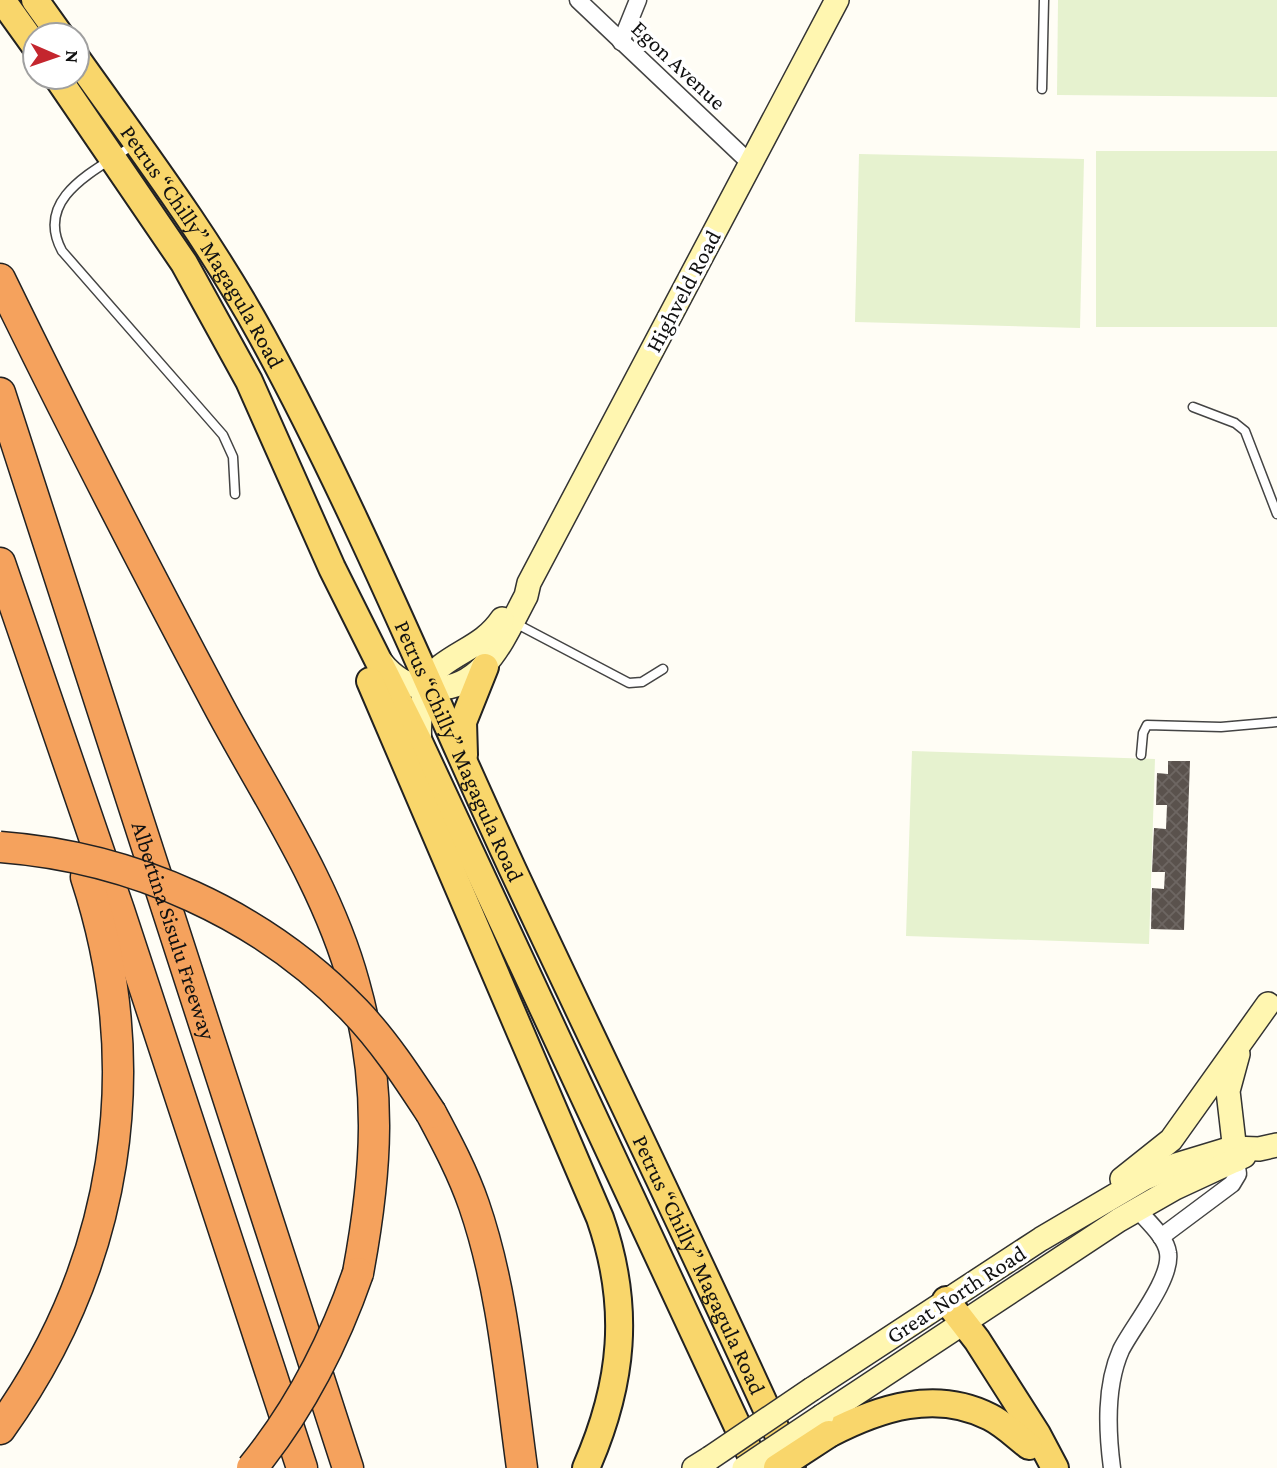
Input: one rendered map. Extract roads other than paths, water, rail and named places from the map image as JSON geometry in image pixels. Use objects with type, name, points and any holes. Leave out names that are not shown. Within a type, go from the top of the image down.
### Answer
[{"type":"highway","points":[[0,279],[105,494],[301,857],[341,943],[363,1018],[375,1104],[372,1199],[358,1273],[331,1346],[304,1396],[253,1468]]},
{"type":"highway","name":"Albertina Sisulu Freeway","points":[[0,393],[348,1468]]},
{"type":"highway","name":"Albertina Sisulu Freeway","points":[[0,563],[119,910],[302,1468]]},
{"type":"highway","points":[[0,1429],[24,1395],[48,1350],[86,1263],[112,1160],[119,1074],[119,1030],[110,962],[97,909],[28,692],[29,651]]},
{"type":"highway","points":[[0,847],[82,858],[123,869],[180,890],[244,923],[309,968],[355,1011],[397,1063],[431,1113],[454,1155],[474,1206],[504,1338],[521,1457]]},
{"type":"main road","points":[[2,0],[21,26]]},
{"type":"main road","points":[[35,0],[50,21]]},
{"type":"main road","name":"Highveld Road","points":[[375,655],[396,678],[429,688],[459,685],[485,667],[526,596],[529,583],[836,0]]},
{"type":"main road","name":"Petrus “Chilly” Magagula Road","points":[[91,79],[214,256],[264,339],[362,538],[467,771],[793,1468]]},
{"type":"main road","name":"Petrus “Chilly” Magagula Road","points":[[67,91],[184,263],[249,381],[332,568],[420,744],[757,1468]]},
{"type":"main road","points":[[332,568],[343,617],[612,1252],[620,1323],[615,1384],[607,1417],[586,1468]]},
{"type":"main road","name":"Highveld Road","points":[[420,744],[420,712],[438,668],[486,639],[517,593],[529,583]]},
{"type":"main road","points":[[467,771],[463,722],[485,667]]},
{"type":"main road","points":[[1268,1147],[1234,1154],[1228,1091],[1230,1076],[1240,1048],[1273,997]]},
{"type":"main road","points":[[1087,1211],[1093,1202],[1171,1140],[1273,997]]},
{"type":"main road","name":"Great North Road","points":[[744,1468],[825,1425],[957,1327],[1137,1209],[1234,1154]]},
{"type":"main road","name":"Great North Road","points":[[702,1463],[1087,1211],[1143,1179],[1176,1165],[1234,1154]]},
{"type":"main road","points":[[940,1305],[1037,1434],[1055,1468]]},
{"type":"main road","points":[[957,1327],[1033,1457]]},
{"type":"main road","points":[[762,1399],[802,1468]]},
{"type":"main road","points":[[777,1468],[825,1425],[913,1404],[941,1403],[960,1406],[992,1418],[1033,1457]]},
{"type":"street","name":"Egon Avenue","points":[[578,0],[750,163]]},
{"type":"street","points":[[621,42],[638,0]]},
{"type":"street","points":[[1161,1237],[1232,1184],[1238,1174],[1234,1154]]},
{"type":"street","points":[[1112,1468],[1109,1396],[1115,1369],[1121,1351],[1157,1289],[1168,1260],[1168,1250],[1161,1237],[1137,1209]]},
{"type":"lane","points":[[1042,89],[1044,0]]},
{"type":"lane","points":[[136,143],[60,200],[55,211],[56,240],[223,435],[233,457],[235,494]]},
{"type":"lane","points":[[1193,407],[1235,424],[1245,431],[1277,514]]},
{"type":"lane","points":[[512,622],[629,683],[642,682],[663,669]]},
{"type":"lane","points":[[1141,755],[1143,733],[1147,725],[1221,727],[1277,722]]}]
